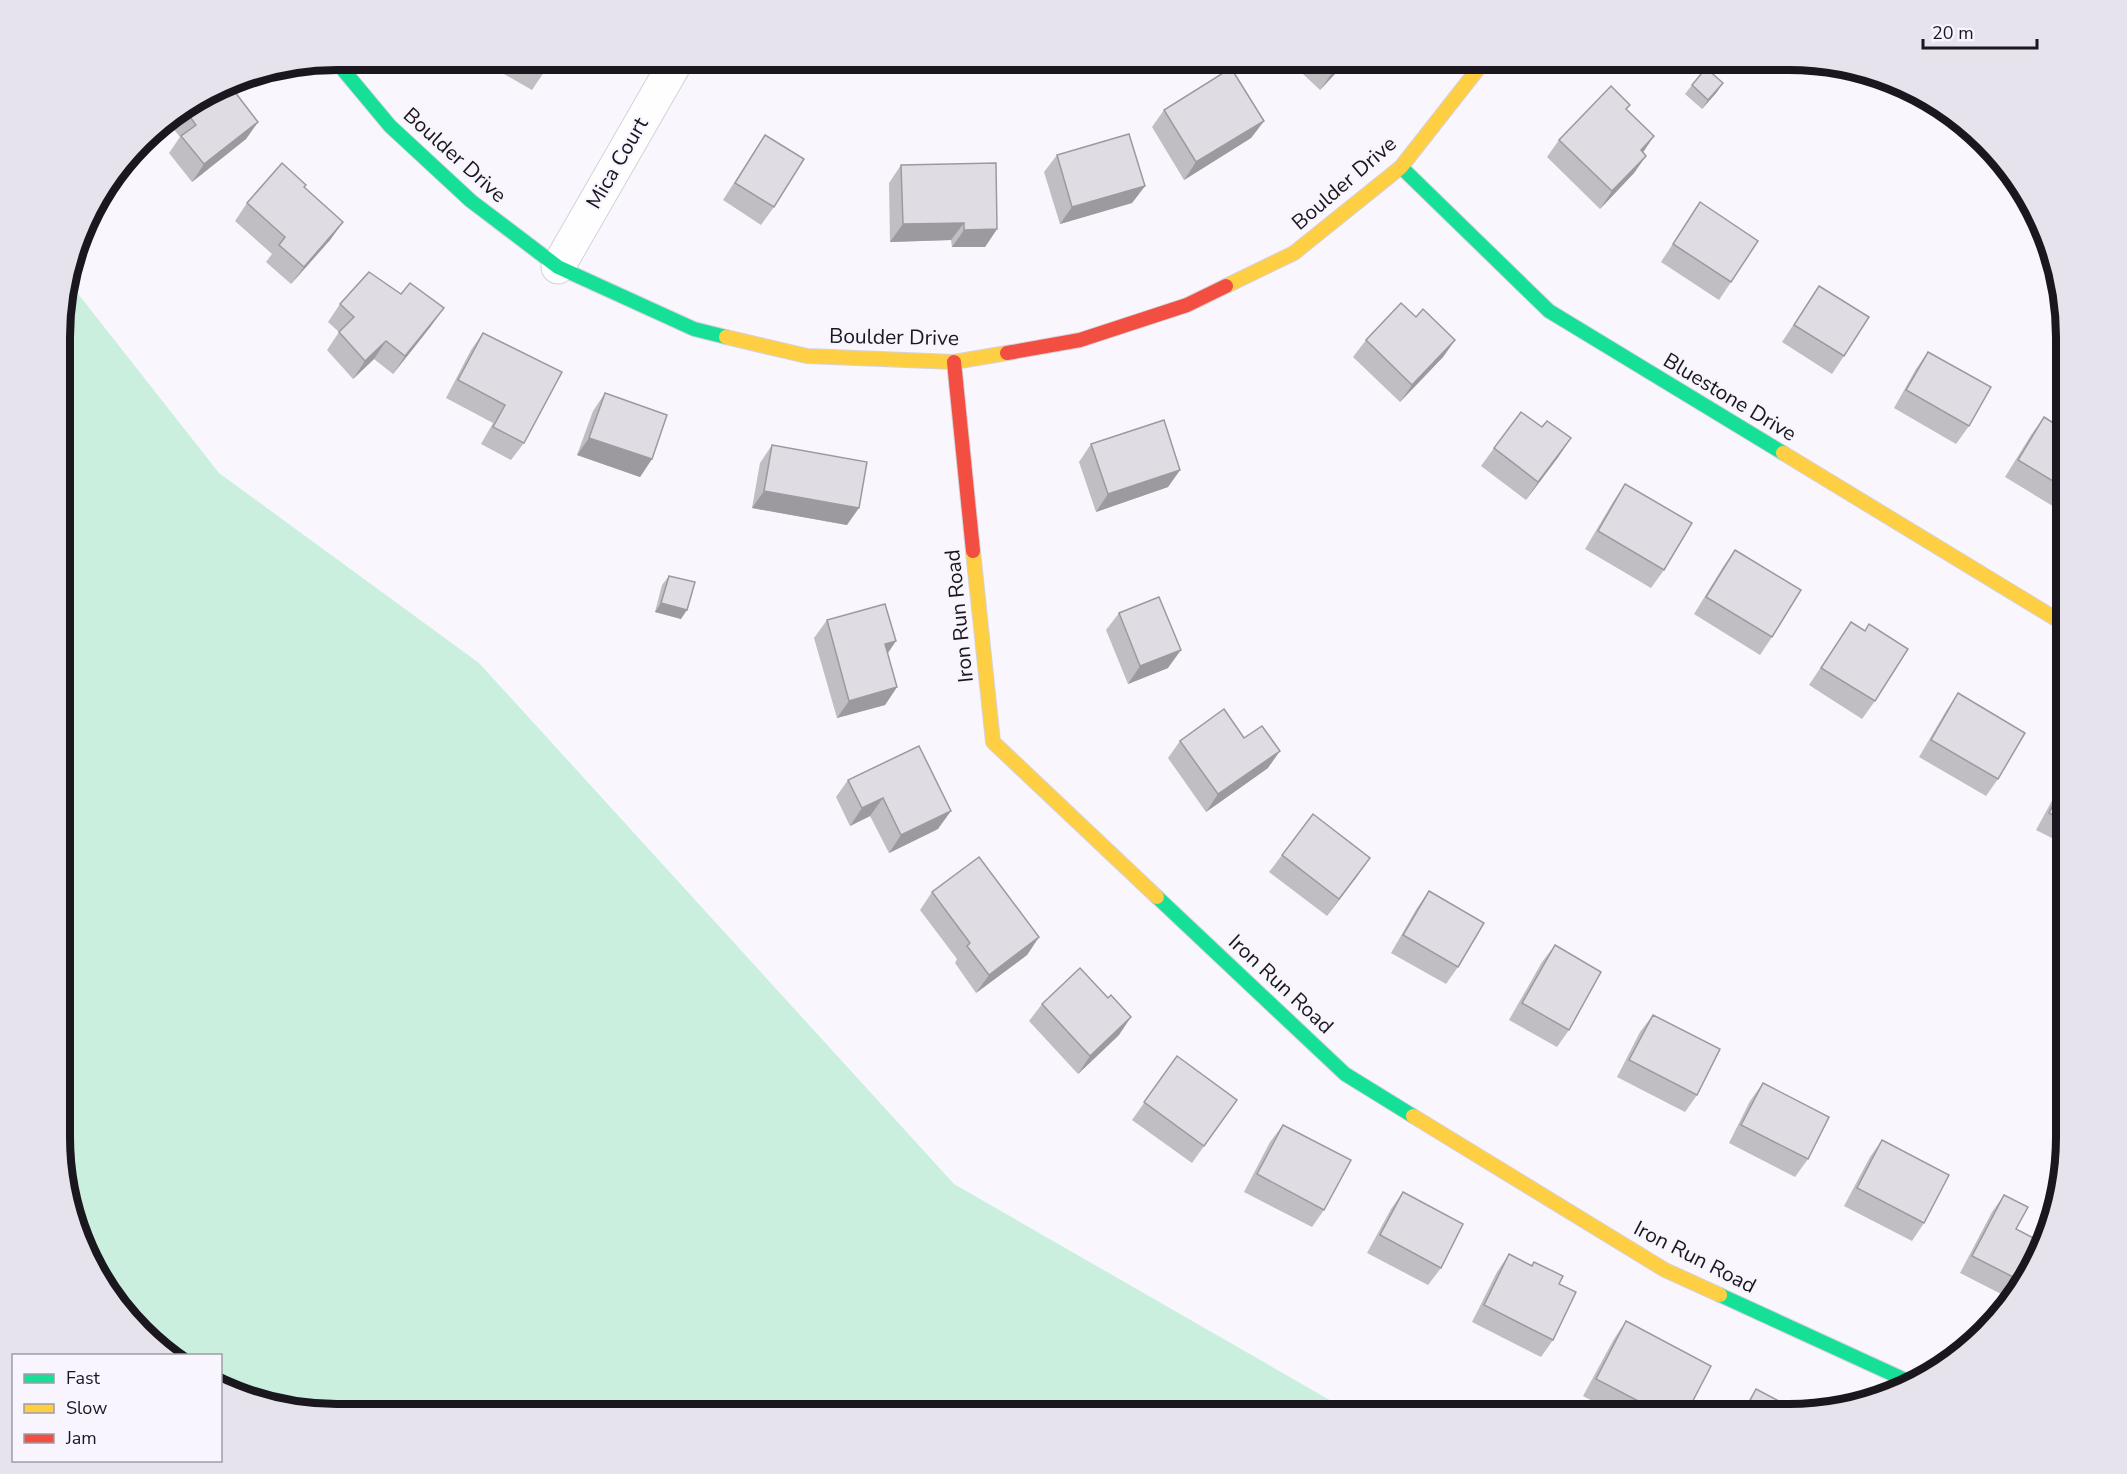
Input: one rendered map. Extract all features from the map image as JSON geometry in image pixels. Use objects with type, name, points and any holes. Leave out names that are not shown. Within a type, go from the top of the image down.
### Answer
[{"type":"street","name":"Boulder Drive","points":[[343,70],[390,126],[471,201],[558,267],[694,329],[807,356],[954,362],[1080,340],[1187,305],[1293,253],[1401,167],[1477,70]]},
{"type":"street","name":"Mica Court","points":[[558,267],[671,70]]},
{"type":"street","name":"Bluestone Drive","points":[[1401,167],[1549,311],[2056,619]]},
{"type":"street","name":"Iron Run Road","points":[[954,362],[993,742],[1345,1074],[1665,1270],[1902,1379]]},
{"type":"green space","points":[[75,290],[219,473],[479,663],[954,1184],[1337,1404],[320,1403],[268,1394],[222,1377],[222,1354],[183,1354],[161,1337],[137,1313],[115,1285],[91,1239],[76,1189],[71,1154],[70,337]]},
{"type":"building","points":[[1228,70],[1232,70],[1264,121],[1196,162],[1164,110]]},
{"type":"building","points":[[1704,70],[1708,70],[1723,83],[1708,100],[1692,85]]},
{"type":"building","points":[[1611,86],[1630,105],[1626,109],[1654,136],[1641,150],[1646,156],[1612,191],[1559,140]]},
{"type":"building","points":[[234,91],[258,122],[204,164],[181,136],[196,125],[189,115]]},
{"type":"building","points":[[1129,134],[1145,186],[1072,207],[1057,155]]},
{"type":"building","points":[[765,135],[804,159],[774,207],[735,183]]},
{"type":"building","points":[[282,163],[306,185],[304,187],[343,222],[304,267],[279,245],[285,237],[247,203]]},
{"type":"building","points":[[996,163],[997,229],[964,230],[964,223],[903,224],[901,165]]},
{"type":"building","points":[[1700,202],[1758,241],[1731,282],[1673,244]]},
{"type":"building","points":[[369,272],[401,294],[410,283],[444,308],[405,356],[386,341],[365,361],[339,332],[354,317],[340,304]]},
{"type":"building","points":[[1819,286],[1869,317],[1844,356],[1794,325]]},
{"type":"building","points":[[1401,303],[1416,317],[1423,309],[1455,340],[1412,385],[1366,340]]},
{"type":"building","points":[[483,333],[562,372],[524,443],[493,427],[505,405],[458,380]]},
{"type":"building","points":[[1928,352],[1991,387],[1969,426],[1906,390]]},
{"type":"building","points":[[605,393],[667,415],[652,459],[589,438]]},
{"type":"building","points":[[1521,412],[1542,427],[1547,421],[1571,438],[1538,482],[1494,448]]},
{"type":"building","points":[[2044,417],[2056,425],[2056,483],[2018,460]]},
{"type":"building","points":[[1164,420],[1180,470],[1108,494],[1091,444]]},
{"type":"building","points":[[772,445],[867,462],[859,508],[764,491]]},
{"type":"building","points":[[1625,484],[1692,523],[1664,570],[1598,531]]},
{"type":"building","points":[[1735,550],[1801,590],[1772,637],[1706,597]]},
{"type":"building","points":[[669,576],[695,582],[687,610],[661,603]]},
{"type":"building","points":[[1159,597],[1181,650],[1140,666],[1119,613]]},
{"type":"building","points":[[885,604],[896,641],[885,644],[897,687],[849,701],[827,620]]},
{"type":"building","points":[[1851,622],[1865,631],[1869,624],[1908,649],[1875,701],[1821,668]]},
{"type":"building","points":[[1958,693],[2025,733],[1998,779],[1931,740]]},
{"type":"building","points":[[1224,709],[1244,738],[1262,726],[1280,751],[1218,794],[1180,741]]},
{"type":"building","points":[[919,746],[951,811],[901,835],[883,798],[862,808],[848,780]]},
{"type":"building","points":[[2056,799],[2056,817],[2049,813]]},
{"type":"building","points":[[1313,814],[1370,858],[1339,899],[1282,855]]},
{"type":"building","points":[[979,857],[1039,937],[989,975],[967,946],[970,943],[932,892]]},
{"type":"building","points":[[1429,891],[1484,923],[1458,967],[1403,935]]},
{"type":"building","points":[[1555,945],[1601,972],[1569,1030],[1522,1003]]},
{"type":"building","points":[[1080,968],[1108,998],[1111,995],[1131,1017],[1090,1056],[1042,1004]]},
{"type":"building","points":[[1653,1015],[1720,1049],[1697,1095],[1629,1060]]},
{"type":"building","points":[[1177,1056],[1237,1100],[1204,1146],[1144,1102]]},
{"type":"building","points":[[1763,1083],[1829,1117],[1808,1159],[1741,1125]]},
{"type":"building","points":[[1283,1125],[1351,1160],[1324,1210],[1257,1174]]},
{"type":"building","points":[[1882,1140],[1949,1175],[1924,1223],[1857,1188]]},
{"type":"building","points":[[1403,1192],[1463,1224],[1441,1268],[1380,1235]]},
{"type":"building","points":[[2004,1195],[2028,1207],[2016,1229],[2036,1239],[2016,1278],[1972,1256]]},
{"type":"building","points":[[1509,1254],[1532,1266],[1534,1262],[1563,1276],[1559,1284],[1576,1292],[1553,1340],[1484,1305]]},
{"type":"building","points":[[1626,1321],[1711,1366],[1691,1404],[1644,1404],[1596,1379]]},
{"type":"building","points":[[1756,1389],[1785,1404],[1748,1404]]},
{"type":"traffic: fast","points":[[343,70],[390,126],[471,201],[558,267],[694,329],[726,337]]},
{"type":"traffic: fast","points":[[1401,167],[1549,311],[1783,453]]},
{"type":"traffic: fast","points":[[1157,897],[1345,1074],[1413,1116]]},
{"type":"traffic: fast","points":[[1720,1295],[1902,1379]]},
{"type":"traffic: slow","points":[[1226,286],[1294,253],[1401,167],[1477,70]]},
{"type":"traffic: slow","points":[[726,337],[807,356],[954,362],[1007,353]]},
{"type":"traffic: slow","points":[[1783,453],[2056,619]]},
{"type":"traffic: slow","points":[[973,551],[993,742],[1157,897]]},
{"type":"traffic: slow","points":[[1413,1116],[1665,1270],[1720,1295]]},
{"type":"traffic: jam","points":[[1007,353],[1080,340],[1187,305],[1226,286]]},
{"type":"traffic: jam","points":[[954,362],[973,551]]}]
